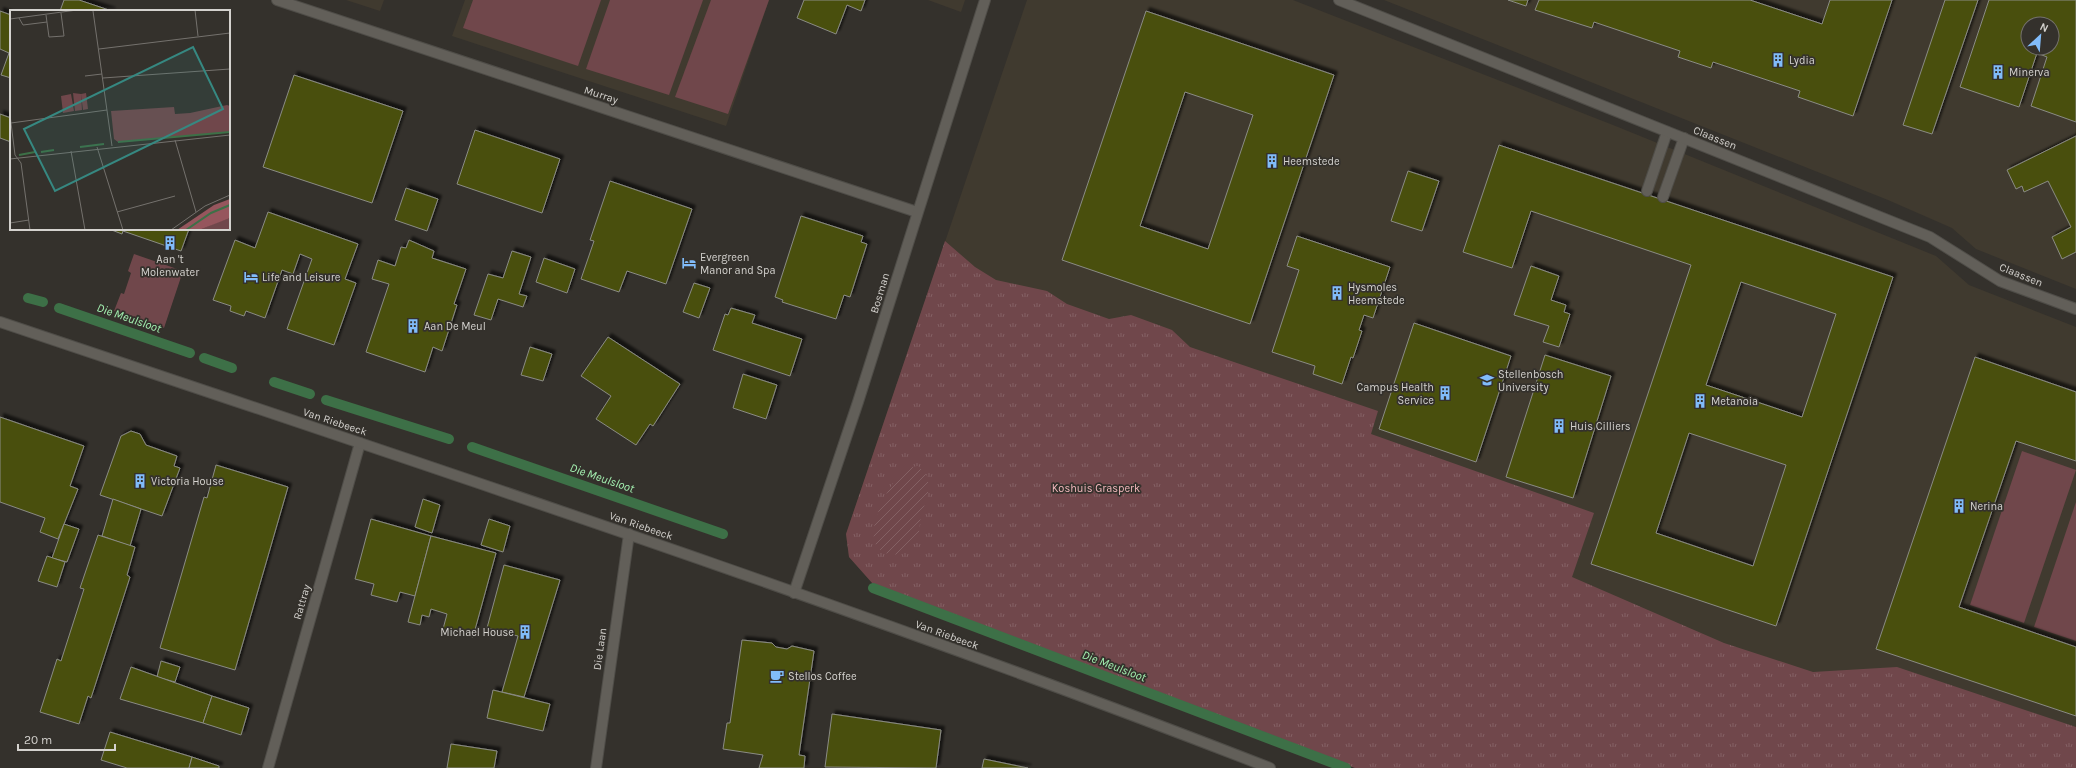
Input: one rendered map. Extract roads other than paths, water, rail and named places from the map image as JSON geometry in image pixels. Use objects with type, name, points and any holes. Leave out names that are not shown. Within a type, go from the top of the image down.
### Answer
[{"type":"street","name":"Murray","points":[[277,0],[917,212]]},
{"type":"street","name":"Bosman","points":[[794,593],[858,402],[985,0]]},
{"type":"street","name":"Claassen","points":[[1339,0],[1930,237],[2000,282],[2076,309]]},
{"type":"street","points":[[1647,191],[1667,132]]},
{"type":"street","points":[[1663,197],[1684,138]]},
{"type":"street","name":"Van Riebeeck","points":[[0,322],[629,534],[1108,705],[1270,768]]},
{"type":"street","name":"Rattray","points":[[268,768],[360,443]]},
{"type":"street","name":"Die Laan","points":[[596,768],[629,534]]},
{"type":"waterway","name":"Die Meulsloot","points":[[28,298],[43,302]]},
{"type":"waterway","name":"Die Meulsloot","points":[[59,308],[190,353]]},
{"type":"waterway","name":"Die Meulsloot","points":[[204,358],[232,368]]},
{"type":"waterway","name":"Die Meulsloot","points":[[274,382],[310,394]]},
{"type":"waterway","name":"Die Meulsloot","points":[[326,400],[449,439]]},
{"type":"waterway","name":"Die Meulsloot","points":[[472,447],[723,534]]},
{"type":"waterway","name":"Die Meulsloot","points":[[873,588],[1346,768]]},
{"type":"place","name":"Lydia","points":[[1778,60]]},
{"type":"place","name":"Minerva","points":[[1998,72]]},
{"type":"place","name":"Heemstede","points":[[1272,161]]},
{"type":"place","name":"Aan 't Molenwater","points":[[170,243]]},
{"type":"place","name":"Evergreen Manor and Spa","points":[[689,263]]},
{"type":"place","name":"Life and Leisure","points":[[251,277]]},
{"type":"place","name":"Hysmoles Heemstede","points":[[1337,293]]},
{"type":"place","name":"Aan De Meul","points":[[413,326]]},
{"type":"place","name":"Stellenbosch University","points":[[1487,380]]},
{"type":"place","name":"Campus Health Service","points":[[1445,393]]},
{"type":"place","name":"Metanoia","points":[[1700,401]]},
{"type":"place","name":"Huis Cilliers","points":[[1559,426]]},
{"type":"place","name":"Victoria House","points":[[140,481]]},
{"type":"place","name":"Nerina","points":[[1959,506]]},
{"type":"place","name":"Michael House","points":[[525,632]]},
{"type":"place","name":"Stellos Coffee","points":[[777,676]]},
{"type":"park label","name":"Koshuis Grasperk","points":[[1096,488]]}]
